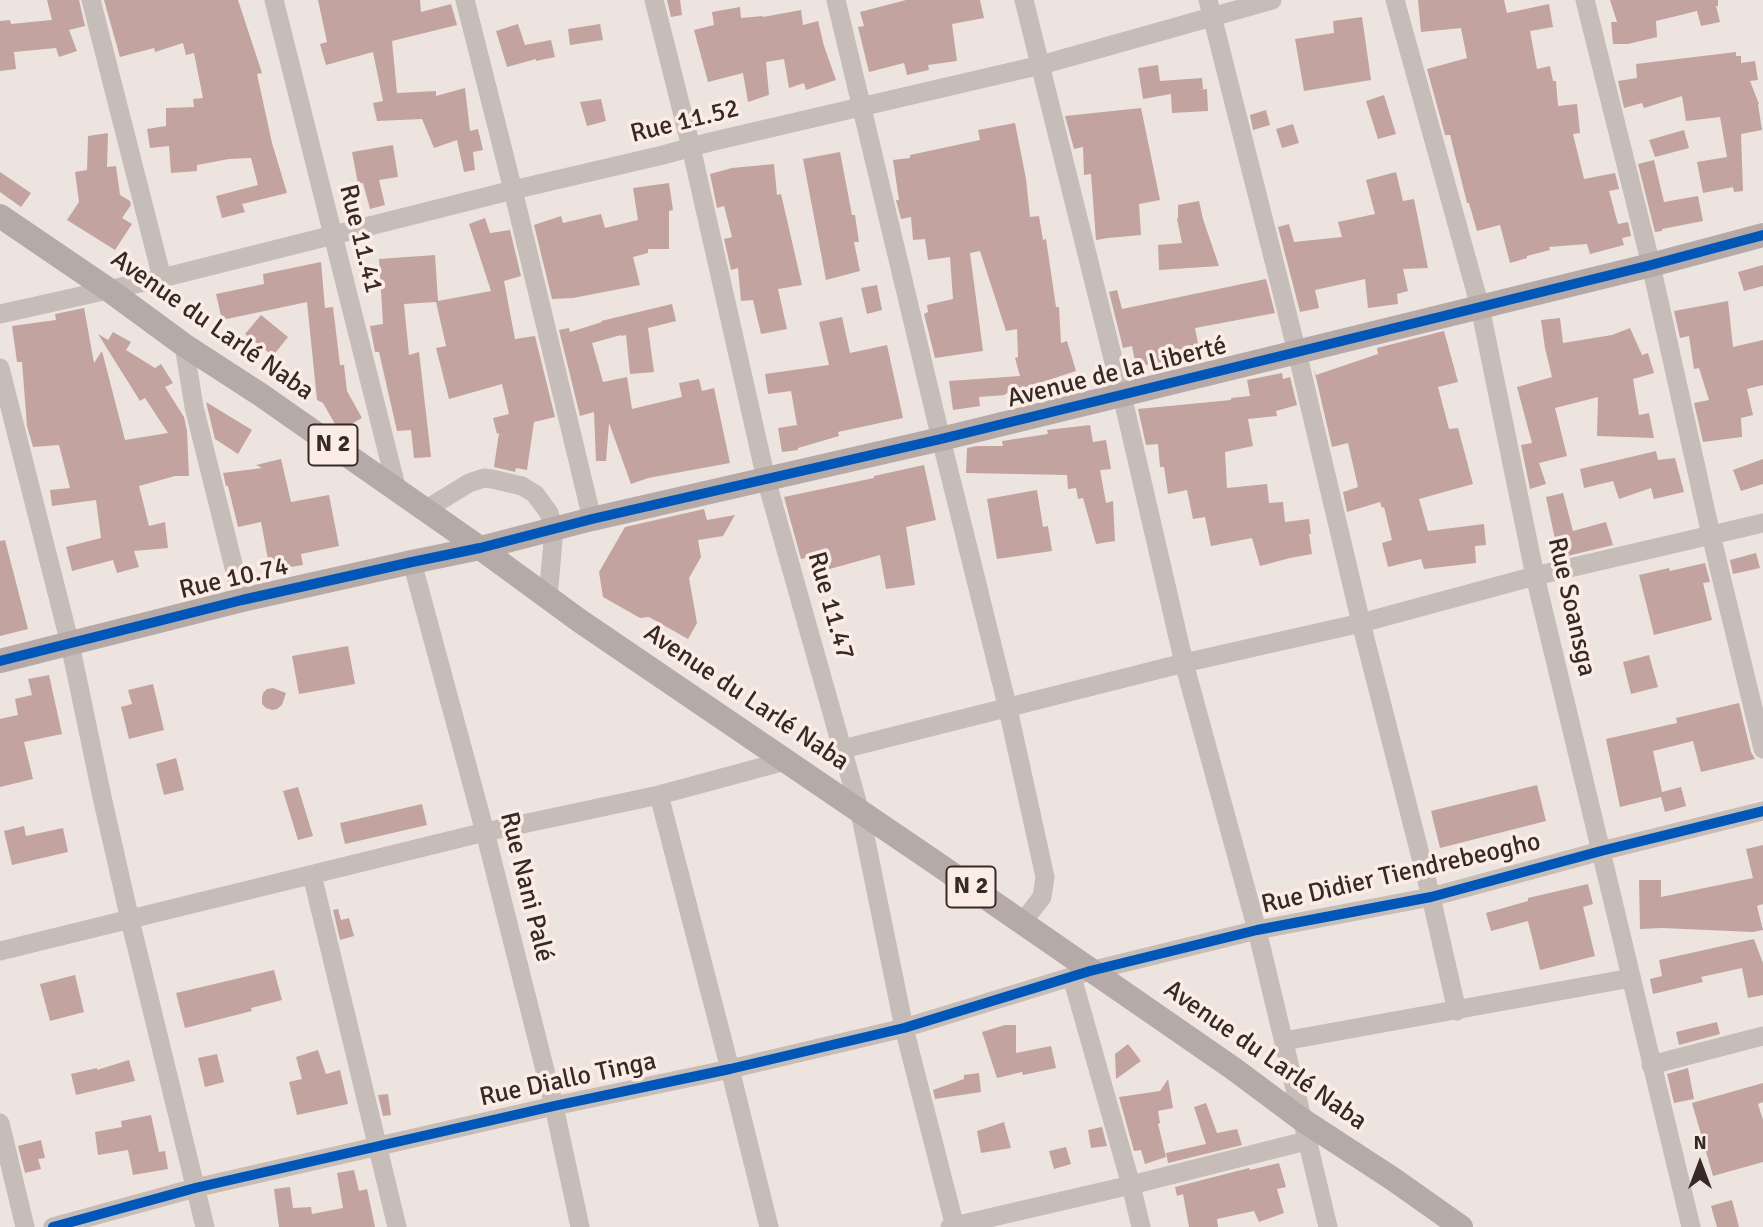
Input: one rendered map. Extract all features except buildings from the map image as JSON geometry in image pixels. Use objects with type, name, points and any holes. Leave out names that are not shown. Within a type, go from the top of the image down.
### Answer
[{"type":"main road","name":"Avenue du Larlé Naba","points":[[0,216],[184,345],[261,395],[548,598],[1022,923],[1081,974],[1234,1069],[1303,1130],[1393,1179],[1461,1227]]},
{"type":"main road","name":"Avenue de la Liberté","points":[[480,548],[592,519],[941,439],[1651,265],[1763,235]]},
{"type":"main road","name":"Rue 10.74","points":[[0,661],[242,600],[480,548]]},
{"type":"street","points":[[91,0],[162,278]]},
{"type":"street","name":"Rue 11.41","points":[[274,0],[397,490]]},
{"type":"street","points":[[465,0],[592,519]]},
{"type":"street","name":"Rue 11.47","points":[[654,0],[691,147],[766,479],[860,812],[904,1028],[954,1227]]},
{"type":"street","points":[[836,0],[1008,709],[1045,877],[1042,897],[1022,923]]},
{"type":"street","points":[[1024,0],[1122,394],[1184,663],[1257,930],[1328,1227]]},
{"type":"street","name":"Rue 11.52","points":[[0,314],[162,278],[513,190],[1041,65],[1210,8],[1272,0]]},
{"type":"street","name":"Rue Soansga","points":[[1395,0],[1480,307],[1535,576],[1691,1227]]},
{"type":"street","points":[[1586,0],[1651,265],[1711,536],[1763,749]]},
{"type":"street","points":[[1210,8],[1297,352],[1457,1011]]},
{"type":"street","points":[[184,345],[194,407],[242,600]]},
{"type":"street","points":[[0,368],[70,644],[130,920],[205,1227]]},
{"type":"street","points":[[425,510],[469,483],[484,478],[522,486],[535,494],[549,513],[554,529],[548,598]]},
{"type":"street","points":[[843,749],[1184,663],[1362,623],[1535,576],[1763,523]]},
{"type":"street","name":"Rue Nani Palé","points":[[412,562],[485,832],[554,1106],[580,1227]]},
{"type":"street","points":[[0,951],[485,832],[659,795],[785,761]]},
{"type":"street","points":[[659,795],[769,1227]]},
{"type":"street","name":"Rue Didier Tiendrebeogho","points":[[1081,974],[1257,930],[1431,897],[1763,811]]},
{"type":"street","points":[[312,875],[397,1227]]},
{"type":"street","points":[[1081,974],[1141,1227]]},
{"type":"street","name":"Rue Diallo Tinga","points":[[53,1227],[195,1188],[904,1028],[1081,974]]},
{"type":"street","points":[[1284,1041],[1631,978]]},
{"type":"street","points":[[1651,1065],[1763,1036]]},
{"type":"street","points":[[0,1123],[25,1227]]},
{"type":"street","points":[[954,1227],[1131,1185],[1303,1130]]},
{"type":"cycle path","points":[[0,661],[242,600],[480,548],[592,519],[941,439],[1651,265],[1763,235]]},
{"type":"cycle path","points":[[53,1227],[195,1188],[904,1028],[1090,971],[1257,930],[1431,897],[1763,811]]}]
